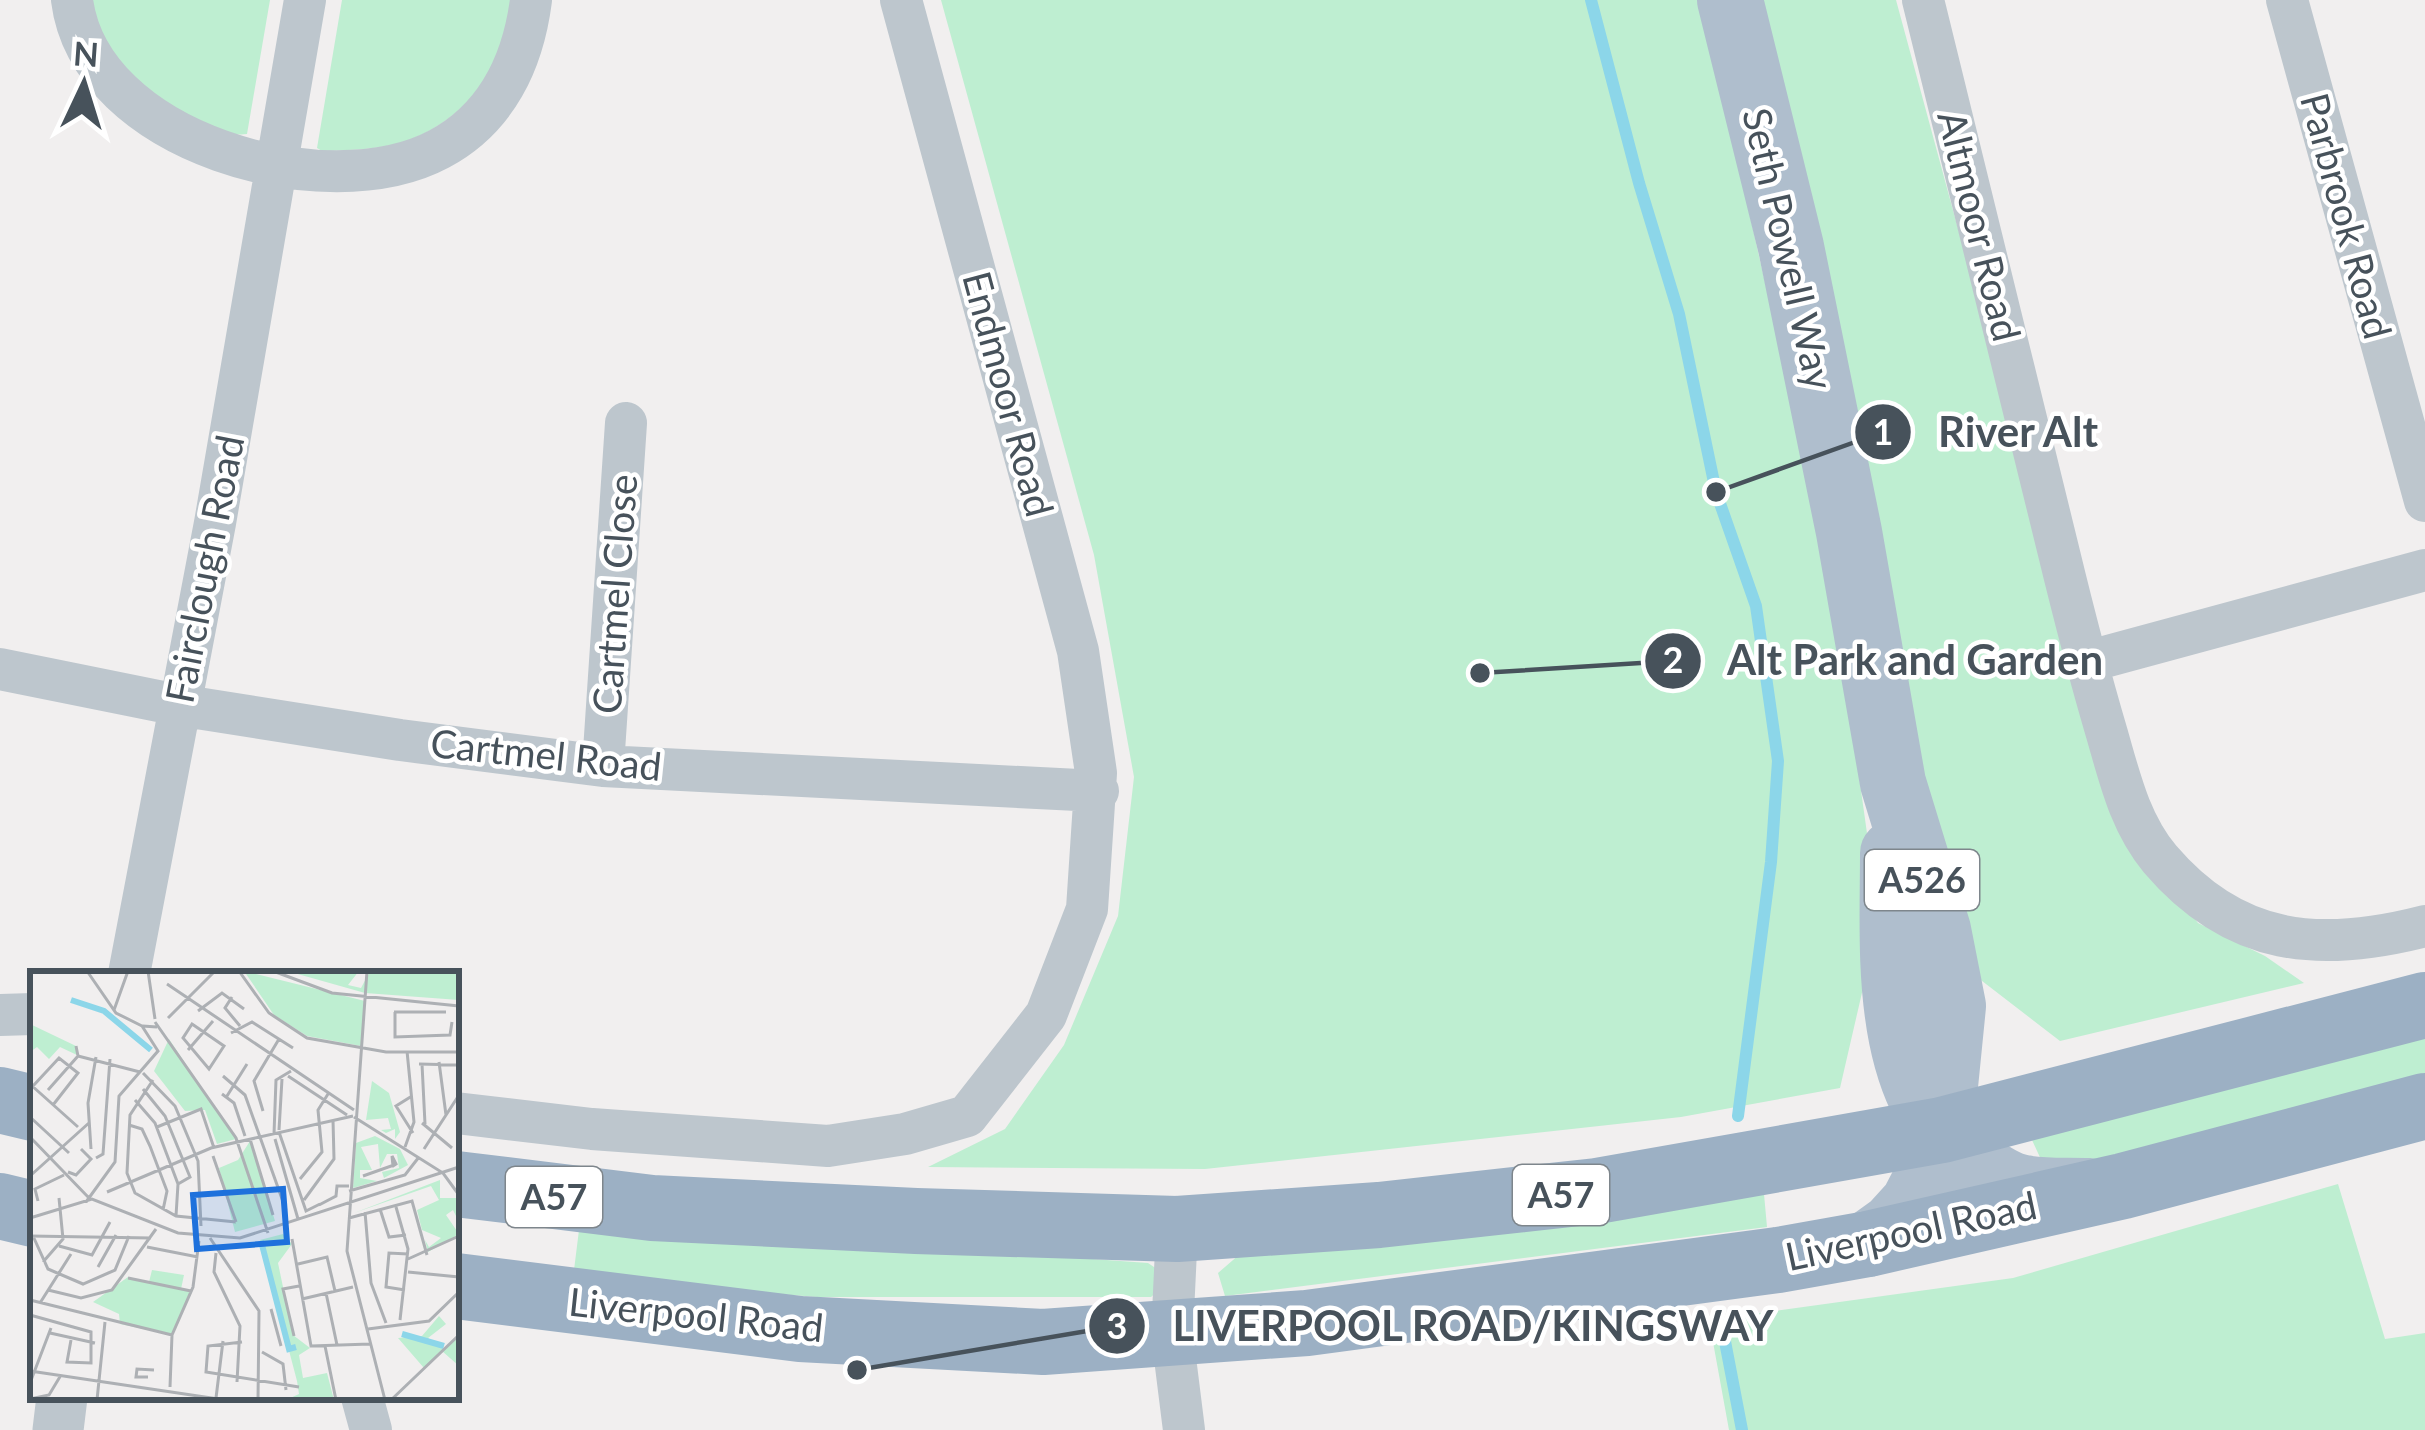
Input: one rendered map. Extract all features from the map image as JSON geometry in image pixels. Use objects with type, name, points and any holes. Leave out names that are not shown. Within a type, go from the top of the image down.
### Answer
[{"type":"highway","name":"A57","points":[[459,1184],[652,1208],[1178,1229],[1378,1216],[1597,1190],[1942,1130],[2425,1005]]},
{"type":"highway","points":[[0,1100],[30,1107]]},
{"type":"highway","name":"Liverpool Road","points":[[459,1286],[800,1329],[1043,1342],[1331,1320],[1868,1244],[2099,1191],[2425,1106]]},
{"type":"highway","points":[[0,1206],[30,1213]]},
{"type":"main road","name":"Seth Powell Way","points":[[1730,0],[1791,247],[1849,532],[1893,783],[1893,954],[1900,1023],[1920,1094],[1966,1157],[1995,1178],[2024,1188],[2099,1191]]},
{"type":"main road","points":[[1868,1244],[1892,1226],[1920,1194],[1938,1156],[1942,1130]]},
{"type":"street","points":[[71,0],[91,56],[116,91],[152,120],[193,141],[279,165],[371,169],[440,148],[492,104],[515,70],[531,0]]},
{"type":"street","name":"Fairclough Road","points":[[130,971],[279,165],[305,0]]},
{"type":"street","name":"Endmoor Road","points":[[902,0],[1078,651],[1098,790]]},
{"type":"street","name":"Altmoor Road","points":[[1923,0],[2086,662]]},
{"type":"street","name":"Parbrook Road","points":[[2287,0],[2425,501]]},
{"type":"street","name":"Cartmel Close","points":[[603,766],[626,423]]},
{"type":"street","points":[[2425,570],[2086,662],[2139,831],[2181,881],[2206,902],[2235,920],[2302,940],[2374,939],[2425,926]]},
{"type":"street","name":"Cartmel Road","points":[[0,669],[178,705],[603,766],[1098,790]]},
{"type":"street","points":[[459,1113],[592,1129],[828,1146],[905,1135],[968,1116],[1046,1016],[1088,908],[1098,790]]},
{"type":"street","points":[[0,1015],[30,1014]]},
{"type":"street","points":[[1178,1229],[1172,1334],[1184,1430]]},
{"type":"street","points":[[58,1430],[62,1400]]},
{"type":"street","points":[[363,1400],[370,1430]]},
{"type":"green space","points":[[86,0],[270,0],[247,134],[232,134],[195,121],[140,85],[111,54]]},
{"type":"green space","points":[[342,0],[515,0],[494,66],[447,120],[396,144],[322,151],[317,148]]},
{"type":"green space","points":[[941,0],[1701,0],[1830,569],[1879,919],[1840,1088],[1681,1117],[1205,1169],[928,1167],[1005,1129],[1064,1045],[1118,916],[1134,777],[1094,555]]},
{"type":"green space","points":[[1730,0],[1896,0],[2091,719],[2128,830],[2198,923],[2265,956],[2304,983],[2060,1041],[1973,974]]},
{"type":"green space","points":[[2425,1030],[2425,1073],[2093,1163],[2044,1166],[2032,1140]]},
{"type":"green space","points":[[2338,1184],[2385,1339],[2425,1333],[2425,1430],[1729,1430],[1709,1320],[2013,1278]]},
{"type":"green space","points":[[1764,1194],[1767,1227],[1225,1296],[1218,1273],[1240,1254]]},
{"type":"green space","points":[[580,1222],[1148,1263],[1160,1271],[1159,1290],[1151,1297],[817,1297],[573,1278]]},
{"type":"waterway","points":[[1591,0],[1679,314],[1716,492],[1756,606],[1778,761],[1771,862],[1738,1116]]},
{"type":"waterway","points":[[1723,1331],[1742,1430]]},
{"type":"place","name":"River Alt","points":[[1716,492]]},
{"type":"place","name":"Alt Park and Garden","points":[[1480,673]]},
{"type":"place","name":"LIVERPOOL ROAD/KINGSWAY","points":[[857,1370]]}]
